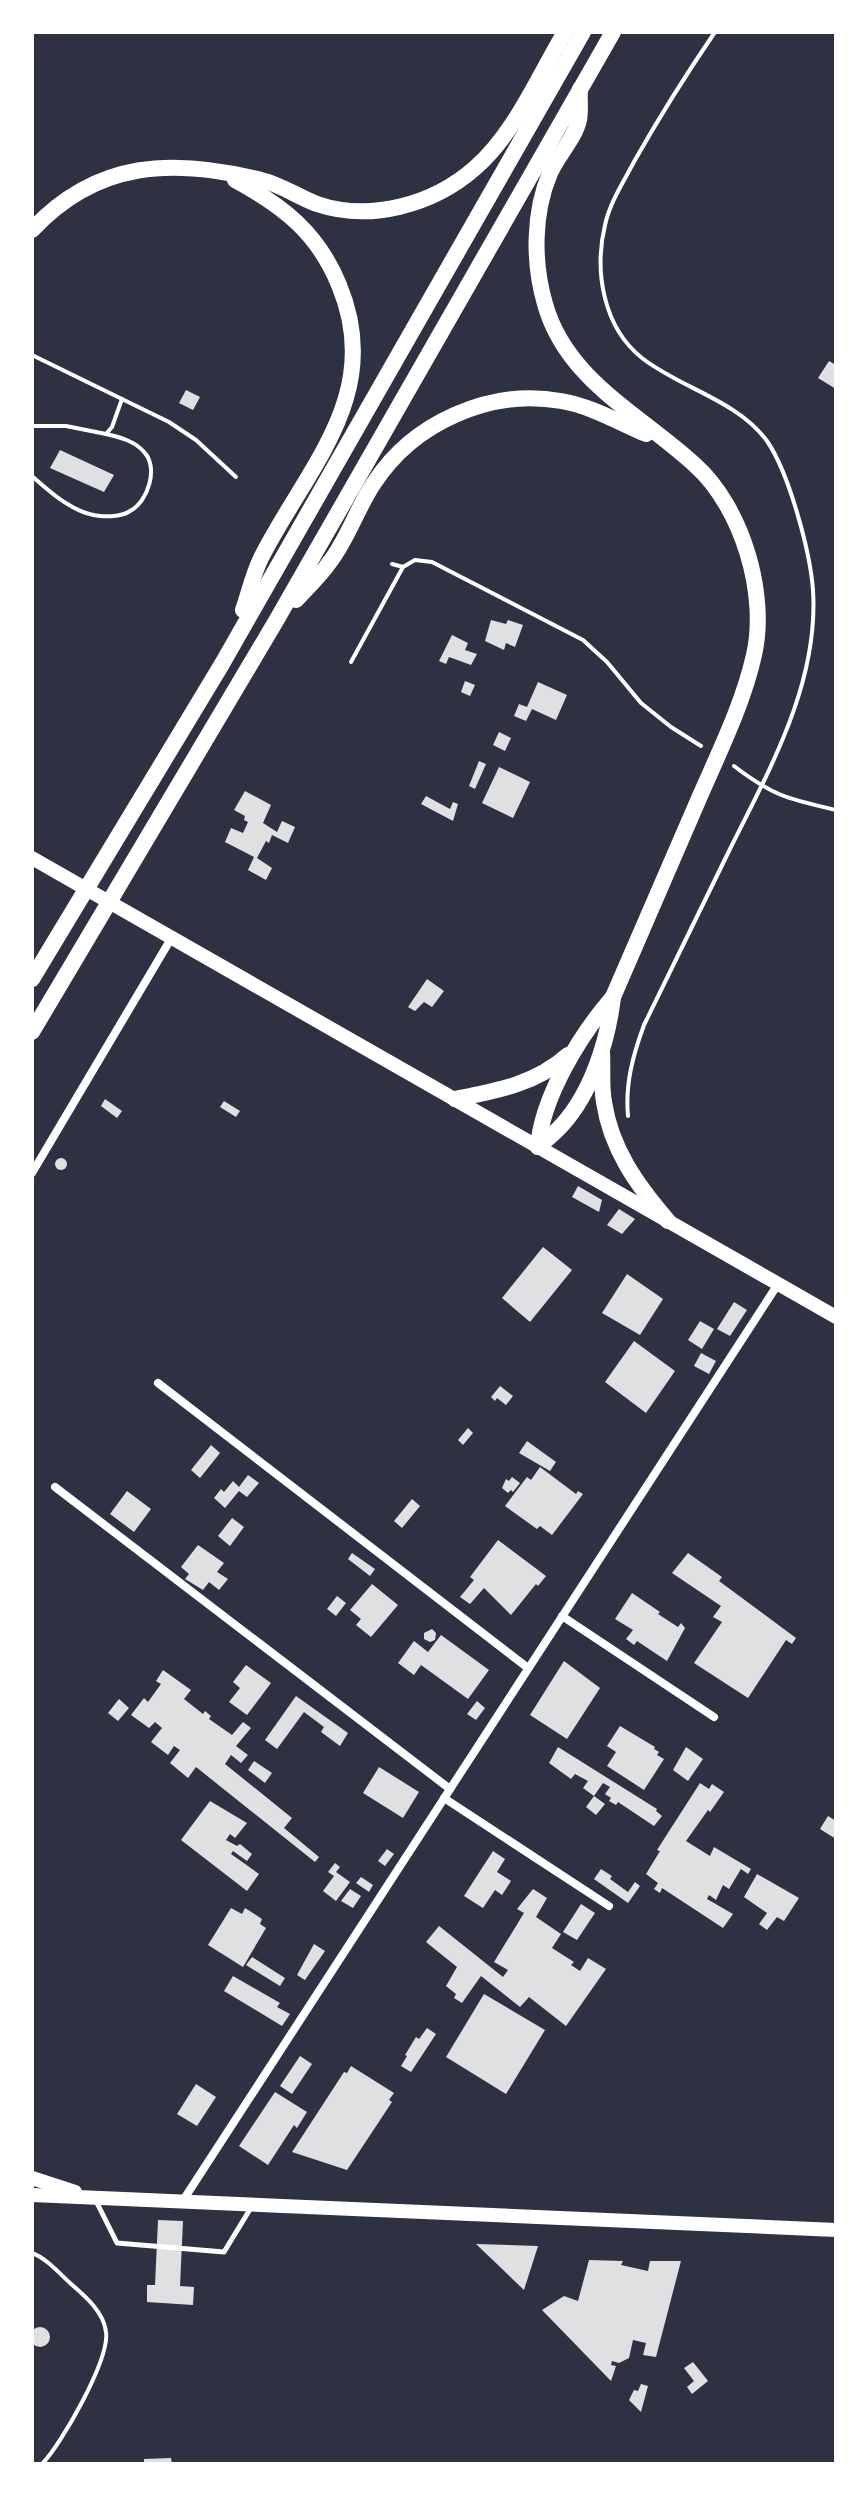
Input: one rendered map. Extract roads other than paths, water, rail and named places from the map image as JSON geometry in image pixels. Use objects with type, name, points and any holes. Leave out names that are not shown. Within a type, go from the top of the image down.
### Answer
[{"type":"highway","points":[[32,230],[71,196],[97,181],[140,169],[177,166],[264,180],[298,197],[339,210],[374,211],[415,202],[462,178],[499,144],[565,32]]},
{"type":"highway","points":[[32,979],[231,646],[583,32]]},
{"type":"highway","points":[[32,1032],[276,621],[613,32]]},
{"type":"highway","points":[[538,1147],[562,1126],[577,1106],[609,1027],[613,997],[736,712],[755,653],[757,602],[749,557],[729,508],[697,466],[592,382],[567,351],[545,306],[537,260],[538,219],[550,174],[579,121],[580,89]]},
{"type":"highway","points":[[219,172],[287,212],[328,260],[344,296],[355,359],[348,397],[335,430],[260,560],[231,646]]},
{"type":"highway","points":[[276,621],[331,562],[374,483],[389,463],[412,441],[465,409],[506,400],[562,401],[598,412],[668,444]]},
{"type":"highway","points":[[538,1147],[548,1098],[594,1018],[613,997]]},
{"type":"highway","points":[[455,1099],[526,1082],[553,1069],[578,1046]]},
{"type":"highway","points":[[602,1047],[603,1100],[611,1134],[640,1189],[668,1221]]},
{"type":"main road","points":[[32,858],[836,1317]]},
{"type":"main road","points":[[32,2178],[94,2198]]},
{"type":"main road","points":[[32,2195],[836,2230]]},
{"type":"street","points":[[32,1173],[172,937]]},
{"type":"street","points":[[181,2203],[778,1284]]},
{"type":"street","points":[[158,1383],[528,1668]]},
{"type":"street","points":[[55,1487],[447,1794],[609,1906]]},
{"type":"street","points":[[562,1616],[714,1717]]},
{"type":"lane","points":[[94,2198],[117,2243],[224,2252],[252,2206]]}]
